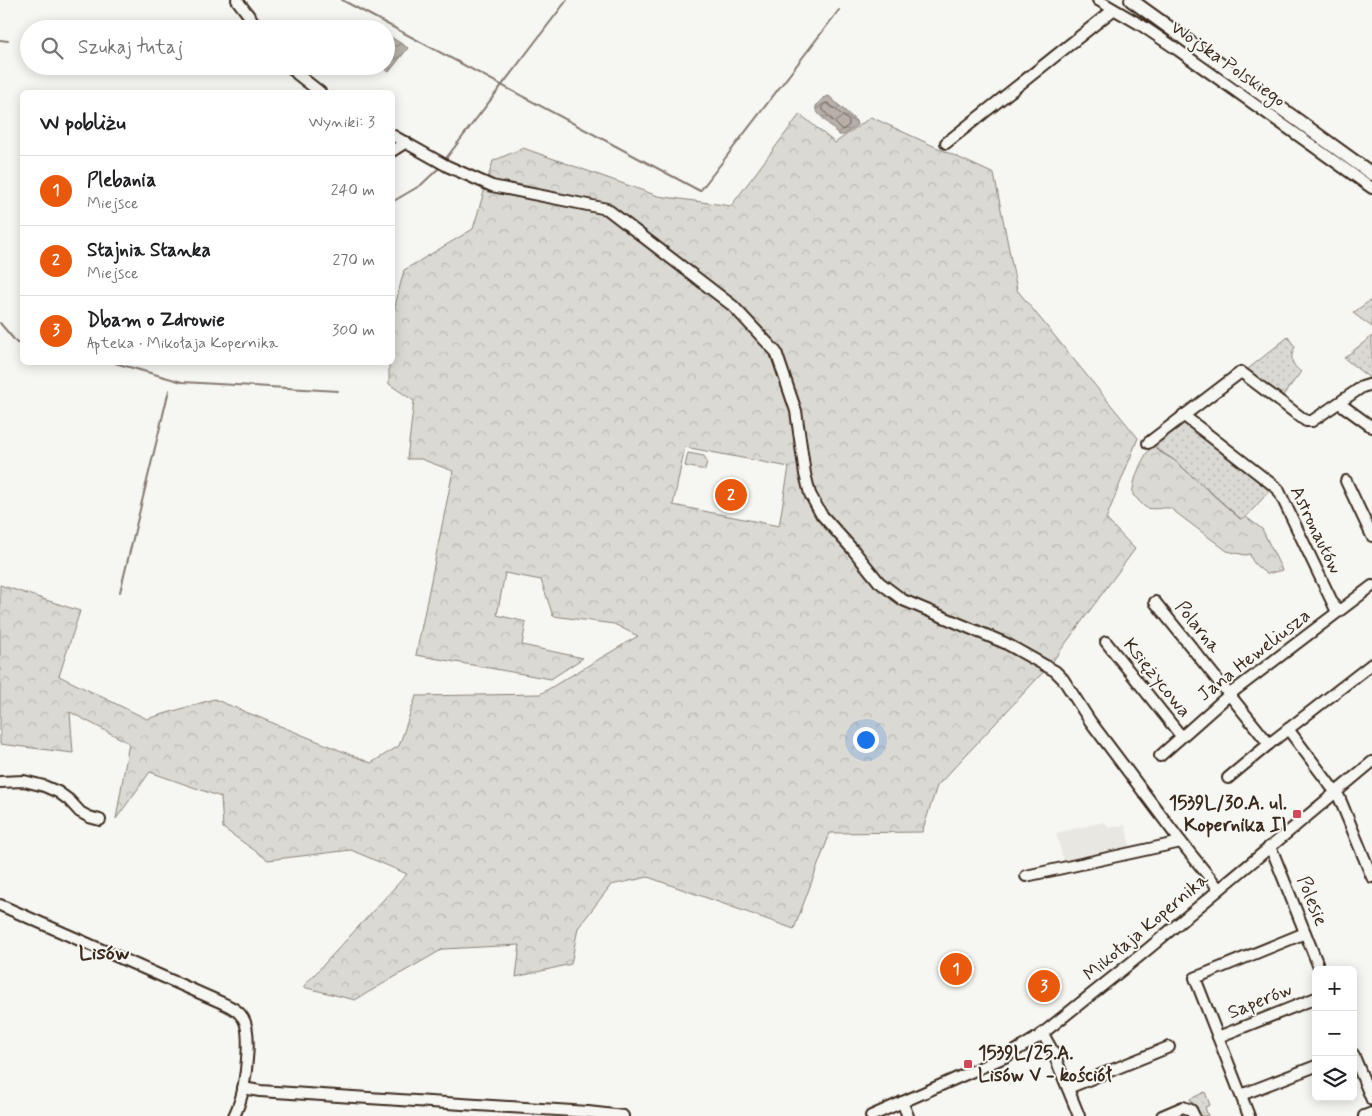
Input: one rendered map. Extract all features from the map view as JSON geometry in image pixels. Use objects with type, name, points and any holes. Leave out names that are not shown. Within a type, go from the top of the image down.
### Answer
[{"type":"main road","name":"Wojska Polskiego","points":[[1131,0],[1372,174]]},
{"type":"street","points":[[236,0],[252,20]]},
{"type":"street","name":"Wojska Polskiego","points":[[1098,0],[1178,50],[1372,188]]},
{"type":"street","points":[[946,143],[1113,10]]},
{"type":"street","points":[[298,75],[317,90]]},
{"type":"street","points":[[395,136],[447,166],[492,186],[606,209],[733,306],[776,352],[796,411],[805,474],[810,494],[821,514],[879,582],[903,600],[1005,643],[1055,671],[1063,679],[1090,721],[1181,842],[1219,889]]},
{"type":"street","points":[[395,149],[406,142]]},
{"type":"street","points":[[1148,443],[1241,372],[1306,421],[1312,421],[1362,388],[1372,384]]},
{"type":"street","points":[[1340,403],[1372,427]]},
{"type":"street","name":"Astronautów","points":[[1183,415],[1278,489],[1337,612]]},
{"type":"street","points":[[1346,481],[1372,536]]},
{"type":"street","name":"Jana Heweliusza","points":[[1160,756],[1230,694],[1372,586]]},
{"type":"street","name":"Polarna","points":[[1155,602],[1269,744]]},
{"type":"street","name":"Księżycowa","points":[[1106,642],[1181,736]]},
{"type":"street","points":[[1228,778],[1372,664]]},
{"type":"street","points":[[1288,729],[1339,797],[1372,877]]},
{"type":"street","name":"Mikołaja Kopernika","points":[[871,1116],[1007,1056],[1043,1034],[1372,762]]},
{"type":"street","points":[[0,782],[24,781],[44,786],[58,792],[80,812],[100,820]]},
{"type":"street","points":[[1026,876],[1181,842]]},
{"type":"street","name":"Polesie","points":[[1269,847],[1274,855],[1318,966]]},
{"type":"street","points":[[0,905],[233,1008],[240,1014],[244,1019],[248,1035],[244,1088],[234,1116]]},
{"type":"street","points":[[1249,1116],[1195,978],[1305,933]]},
{"type":"street","name":"Saperów","points":[[1218,1037],[1312,1000]]},
{"type":"street","points":[[1043,1034],[1053,1052],[1079,1116]]},
{"type":"street","points":[[1068,1088],[1169,1048]]},
{"type":"street","points":[[1354,1056],[1372,1100]]},
{"type":"street","points":[[1241,1095],[1312,1068]]},
{"type":"street","points":[[244,1088],[260,1091],[588,1112],[623,1116]]},
{"type":"street","points":[[902,1102],[908,1116]]},
{"type":"street","points":[[1162,1116],[1183,1107],[1191,1112]]},
{"type":"street","points":[[1364,1116],[1372,1113]]},
{"type":"shaded area","points":[[1104,822],[1109,828],[1125,825],[1131,850],[1065,865],[1056,833]]},
{"type":"green space","points":[[800,114],[835,143],[871,117],[994,174],[1017,290],[1138,438],[1106,519],[1135,549],[1049,666],[937,786],[922,832],[830,833],[794,929],[648,877],[611,885],[578,928],[571,964],[516,977],[520,945],[443,949],[355,1000],[303,987],[407,874],[351,850],[268,860],[223,828],[221,797],[150,772],[116,819],[129,743],[70,712],[73,753],[0,744],[0,585],[80,611],[59,676],[147,719],[214,699],[371,763],[399,746],[416,696],[540,694],[638,636],[614,624],[553,616],[541,580],[505,573],[497,615],[526,622],[522,645],[583,658],[551,679],[416,655],[453,471],[421,459],[407,459],[414,401],[389,384],[389,365],[395,365],[395,306],[404,270],[473,229],[493,161],[523,148],[658,196],[731,206]],"holes":[[[685,447],[789,467],[779,526],[673,505]]]},
{"type":"green space","points":[[1372,299],[1372,327],[1353,313]]},
{"type":"green space","points":[[1372,336],[1372,380],[1344,358]]},
{"type":"green space","points":[[1288,337],[1295,347],[1292,361],[1301,372],[1281,398],[1248,371],[1248,369]]},
{"type":"green space","points":[[1182,422],[1187,422],[1272,488],[1246,517],[1241,519],[1174,460],[1155,448],[1154,443]]},
{"type":"green space","points":[[1154,445],[1158,451],[1174,460],[1240,519],[1246,517],[1262,529],[1282,570],[1267,574],[1254,563],[1250,554],[1245,555],[1227,551],[1170,508],[1151,509],[1144,506],[1133,495],[1134,483],[1142,461]]},
{"type":"green space","points":[[688,453],[704,456],[707,462],[705,470],[685,466]]},
{"type":"green space","points":[[1205,1092],[1210,1105],[1205,1107],[1208,1116],[1197,1116],[1190,1099]]},
{"type":"water","points":[[395,40],[408,48],[395,64]]},
{"type":"water","points":[[829,96],[856,121],[857,125],[844,135],[839,135],[816,111],[816,106],[823,98]]},
{"type":"waterway","points":[[342,0],[379,20]]},
{"type":"waterway","points":[[444,161],[567,0]]},
{"type":"waterway","points":[[395,28],[700,191],[839,10]]},
{"type":"waterway","points":[[0,40],[8,41]]},
{"type":"waterway","points":[[395,200],[421,185],[440,167]]},
{"type":"waterway","points":[[0,323],[17,343],[20,344]]},
{"type":"waterway","points":[[122,365],[182,382],[338,391]]},
{"type":"waterway","points":[[120,592],[169,390]]},
{"type":"place","name":"Stajnia Stanka","points":[[731,495]]},
{"type":"place","name":"1539L/30.A. ul. Kopernika II","points":[[1297,814]]},
{"type":"place","name":"Plebania","points":[[956,969]]},
{"type":"place","name":"Dbam o Zdrowie","points":[[1044,986]]},
{"type":"place","name":"1539L/25.A. Lisów V - kościół","points":[[968,1064]]},
{"type":"district","name":"Lisów","points":[[104,953]]}]
